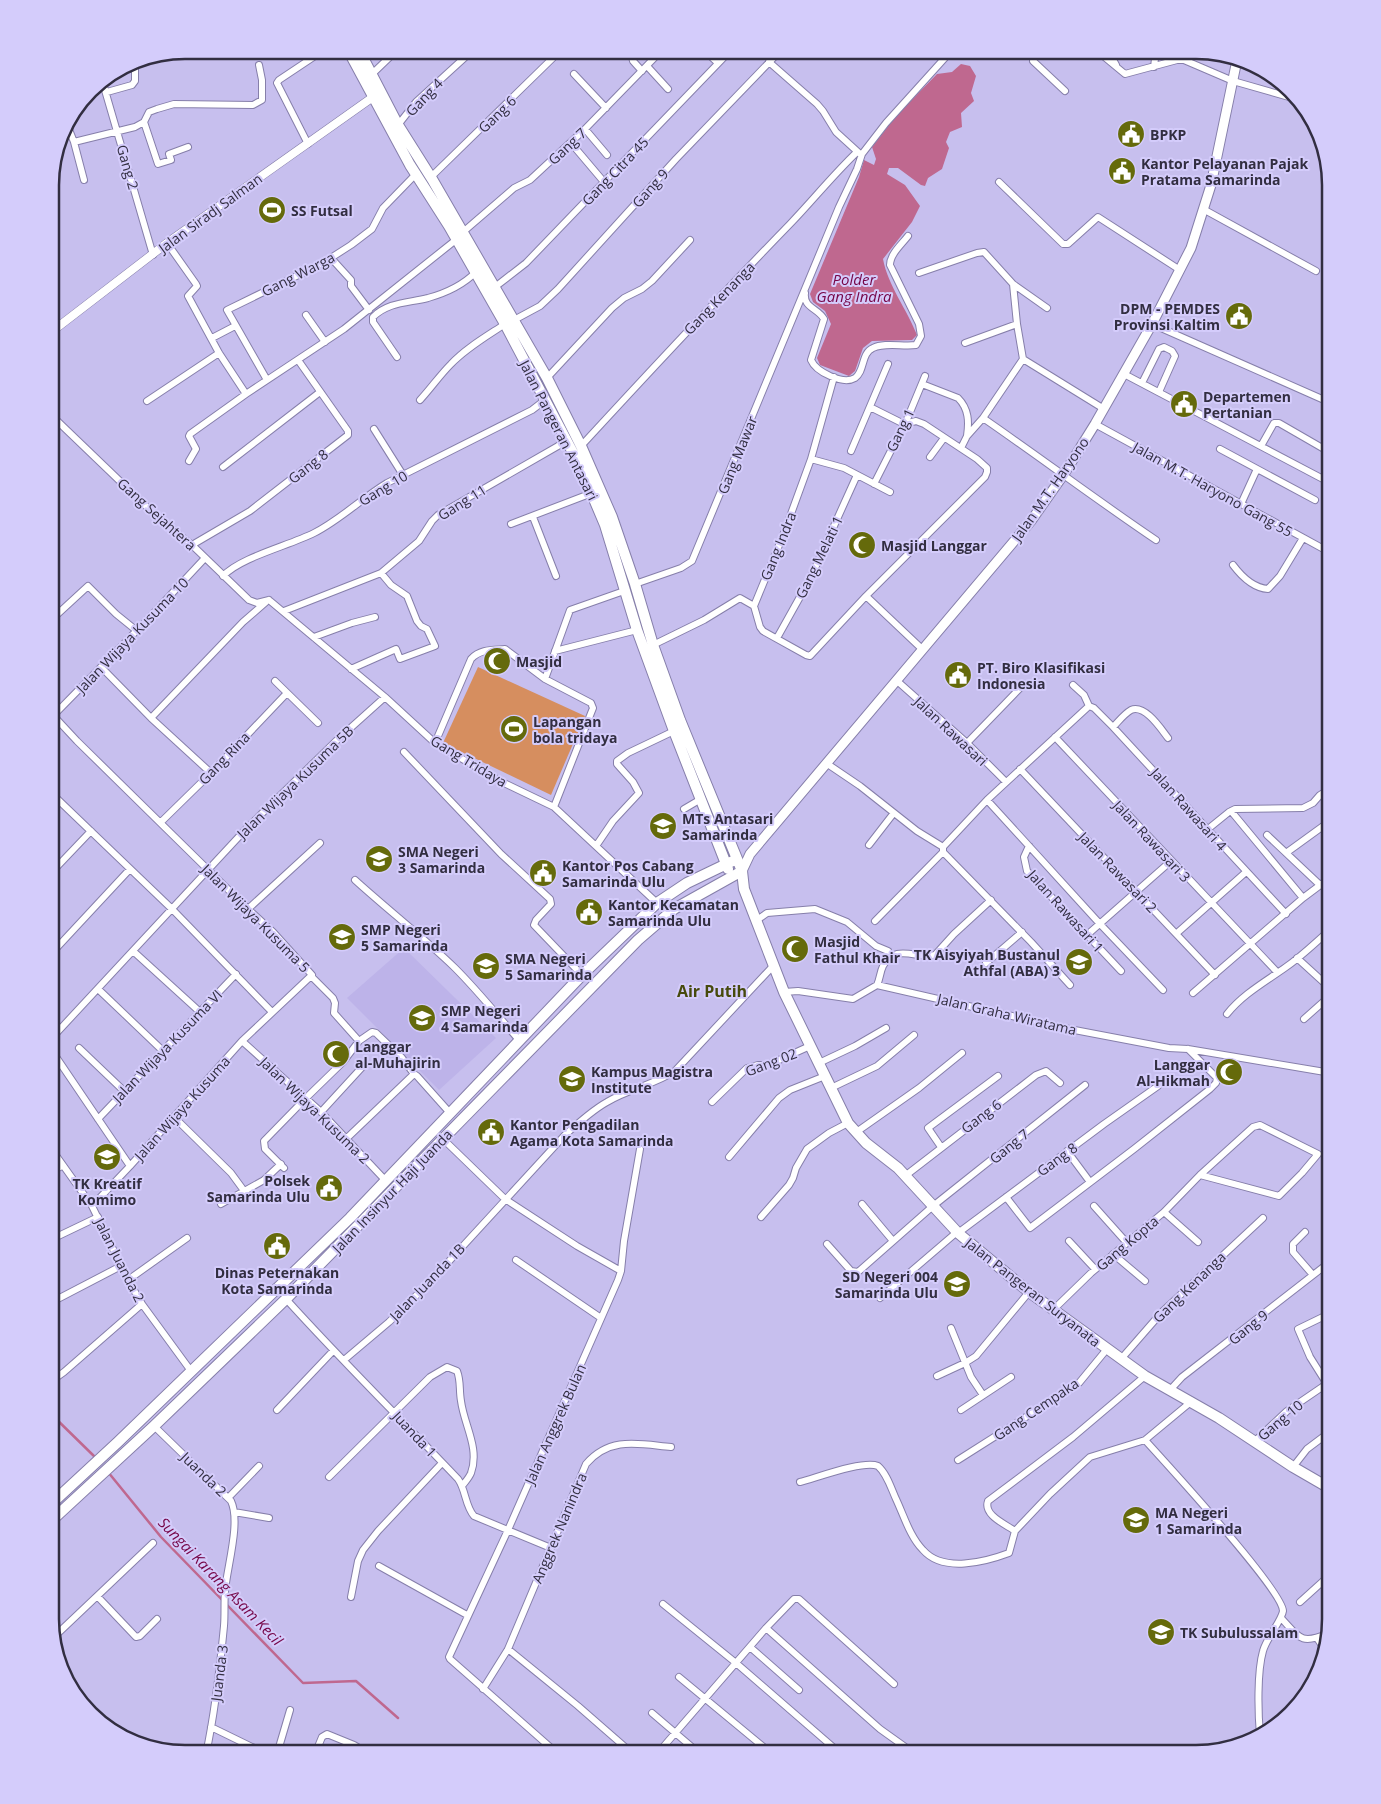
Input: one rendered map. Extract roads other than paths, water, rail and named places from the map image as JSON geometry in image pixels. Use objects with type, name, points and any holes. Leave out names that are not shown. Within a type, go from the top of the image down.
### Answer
[{"type":"main road","name":"Jalan Pangeran Antasari","points":[[353,59],[416,174],[495,287],[537,384],[567,438],[592,493],[605,524],[637,630],[648,645],[742,871]]},
{"type":"main road","name":"Jalan Pangeran Antasari","points":[[363,59],[398,125],[431,177],[476,272],[548,378],[581,446],[612,517],[635,584],[648,645],[674,731],[731,877]]},
{"type":"main road","name":"Jalan M.T. Haryono","points":[[742,871],[750,854],[1031,521],[1064,474],[1126,374],[1191,248],[1211,185],[1236,65]]},
{"type":"main road","points":[[737,858],[750,854]]},
{"type":"main road","name":"Jalan Insinyur Haji Juanda","points":[[59,1496],[118,1442],[348,1220],[582,975],[657,903],[687,883],[737,858]]},
{"type":"main road","name":"Jalan Insinyur Haji Juanda","points":[[59,1514],[127,1452],[286,1299],[575,1002],[652,926],[674,909],[742,871]]},
{"type":"main road","name":"Jalan Pangeran Suryanata","points":[[742,871],[744,889],[784,992],[848,1123],[855,1132],[887,1158],[957,1233],[1029,1292],[1145,1376],[1192,1401],[1322,1484]]},
{"type":"main road","name":"Jalan Pangeran Suryanata","points":[[731,877],[744,889]]},
{"type":"main road","points":[[348,1220],[357,1228]]},
{"type":"street","points":[[308,144],[278,83],[279,80],[310,59]]},
{"type":"street","points":[[371,75],[388,59]]},
{"type":"street","name":"Gang 4","points":[[398,125],[416,102],[463,59]]},
{"type":"street","name":"Gang 6","points":[[431,177],[552,59]]},
{"type":"street","points":[[633,59],[642,72]]},
{"type":"street","name":"Gang 7","points":[[460,235],[514,188],[530,180],[571,143],[654,59]]},
{"type":"street","points":[[714,59],[718,63]]},
{"type":"street","name":"Gang Citra 45","points":[[495,287],[526,263],[722,59]]},
{"type":"street","name":"Gang 9","points":[[420,400],[450,364],[470,348],[510,322],[540,306],[558,289],[676,159],[772,59]]},
{"type":"street","points":[[769,62],[817,104],[836,132],[860,153],[944,59]]},
{"type":"street","points":[[1034,59],[1033,61],[1065,91]]},
{"type":"street","points":[[1106,59],[1125,74],[1177,60],[1184,60],[1233,81],[1285,96]]},
{"type":"street","points":[[1113,59],[1121,72]]},
{"type":"street","points":[[1154,67],[1155,59]]},
{"type":"street","points":[[74,142],[135,127],[144,122],[149,112],[174,104],[253,105],[259,103],[262,100],[262,80],[259,65]]},
{"type":"street","points":[[647,66],[668,89]]},
{"type":"street","points":[[107,92],[132,85],[135,81],[135,69]]},
{"type":"street","points":[[574,74],[606,108]]},
{"type":"street","name":"Gang 2","points":[[105,87],[153,254]]},
{"type":"street","name":"Jalan Siradj Salman","points":[[59,326],[167,243],[373,96]]},
{"type":"street","points":[[144,122],[158,164],[171,160],[170,154],[188,147]]},
{"type":"street","points":[[585,129],[607,155]]},
{"type":"street","points":[[70,133],[84,180]]},
{"type":"street","points":[[571,143],[604,182]]},
{"type":"street","name":"Gang Mawar","points":[[635,584],[681,568],[692,561],[839,207],[857,169],[860,153]]},
{"type":"street","name":"Gang Kenanga","points":[[581,446],[840,168],[860,153]]},
{"type":"street","name":"Gang Warga","points":[[235,326],[227,310],[229,308],[323,264],[372,229],[383,208],[416,174]]},
{"type":"street","points":[[999,182],[1063,244],[1068,244],[1098,217],[1180,270]]},
{"type":"street","points":[[1203,210],[1316,271]]},
{"type":"street","points":[[189,461],[196,449],[189,436],[190,434],[369,310],[460,235]]},
{"type":"street","points":[[805,292],[806,304],[821,314],[824,319],[811,360],[813,365],[820,371],[834,377],[846,380],[857,377],[871,348],[912,345],[919,342],[921,332],[919,324],[890,265],[893,254],[908,236]]},
{"type":"street","points":[[537,384],[548,378],[612,308],[624,298],[642,289],[652,281],[690,240]]},
{"type":"street","points":[[167,243],[196,284],[197,286],[188,296],[219,352],[246,394]]},
{"type":"street","points":[[919,273],[980,252],[988,256],[1013,284],[1047,308]]},
{"type":"street","points":[[331,258],[351,280],[351,286],[369,310]]},
{"type":"street","points":[[397,357],[373,322],[373,317],[391,306],[428,298],[447,291],[467,281],[476,272]]},
{"type":"street","points":[[961,448],[967,436],[983,418],[1023,359],[1013,284]]},
{"type":"street","points":[[306,315],[325,342]]},
{"type":"street","points":[[965,343],[1017,324]]},
{"type":"street","points":[[1152,324],[1322,399]]},
{"type":"street","points":[[212,338],[235,326],[267,380]]},
{"type":"street","points":[[1140,382],[1159,349],[1164,347],[1172,351],[1175,356],[1159,392]]},
{"type":"street","points":[[147,401],[219,352]]},
{"type":"street","points":[[1023,359],[1104,409]]},
{"type":"street","name":"Gang 8","points":[[192,545],[250,511],[348,435],[348,431],[298,360]]},
{"type":"street","points":[[850,452],[888,364]]},
{"type":"street","points":[[1126,374],[1322,478]]},
{"type":"street","name":"Gang 1","points":[[874,484],[926,376]]},
{"type":"street","name":"Gang Indra","points":[[754,606],[784,533],[811,459],[834,377]]},
{"type":"street","points":[[922,384],[958,398],[963,402],[969,418],[967,436]]},
{"type":"street","points":[[224,467],[320,392]]},
{"type":"street","name":"Gang 10","points":[[223,576],[234,566],[313,534],[341,516],[374,490],[525,413],[545,400]]},
{"type":"street","points":[[648,645],[704,620],[740,598],[754,606],[761,629],[810,656],[987,472],[986,468],[977,459],[919,422],[904,424],[870,407]]},
{"type":"street","points":[[983,418],[1156,540]]},
{"type":"street","name":"Gang Sejahtera","points":[[59,423],[152,512],[192,545],[249,600],[257,603],[269,600]]},
{"type":"street","points":[[1261,446],[1271,427],[1279,423],[1322,448]]},
{"type":"street","name":"Jalan M.T. Haryono Gang 55","points":[[1095,424],[1322,548]]},
{"type":"street","points":[[374,429],[403,475]]},
{"type":"street","name":"Gang 11","points":[[284,611],[381,573],[418,541],[438,515],[558,446],[567,438]]},
{"type":"street","points":[[930,457],[944,438]]},
{"type":"street","points":[[1220,449],[1315,500]]},
{"type":"street","points":[[811,459],[844,468],[890,492]]},
{"type":"street","points":[[1241,504],[1257,469]]},
{"type":"street","name":"Gang Melati 1","points":[[777,638],[810,578],[857,475]]},
{"type":"street","points":[[511,524],[592,493]]},
{"type":"street","points":[[532,517],[556,576]]},
{"type":"street","points":[[1233,565],[1239,573],[1256,586],[1268,589],[1280,576],[1303,538]]},
{"type":"street","name":"Jalan Wijaya Kusuma 10","points":[[59,708],[137,631],[205,558]]},
{"type":"street","points":[[351,668],[396,649],[400,659],[435,646],[427,629],[417,621],[407,596],[391,585],[381,573]]},
{"type":"street","points":[[59,613],[88,586],[116,614],[137,631]]},
{"type":"street","points":[[545,679],[570,610],[624,591]]},
{"type":"street","points":[[866,596],[922,649]]},
{"type":"street","points":[[151,718],[243,622],[269,600]]},
{"type":"street","name":"Gang Tridaya","points":[[269,600],[385,697],[435,743],[500,781],[554,807],[657,903]]},
{"type":"street","points":[[314,637],[352,622],[375,617]]},
{"type":"street","points":[[555,651],[637,630]]},
{"type":"street","points":[[435,743],[471,659],[476,654],[484,651],[505,649],[545,679],[591,703],[593,708],[554,807]]},
{"type":"street","points":[[101,668],[151,718],[211,773]]},
{"type":"street","name":"Jalan Rawasari","points":[[896,680],[967,743],[1006,782]]},
{"type":"street","points":[[275,682],[318,723]]},
{"type":"street","points":[[967,743],[1024,684]]},
{"type":"street","name":"Jalan Rawasari 4","points":[[1073,685],[1084,695],[1089,706],[1094,708],[1113,727],[1286,914]]},
{"type":"street","name":"Gang Rina","points":[[161,822],[287,694]]},
{"type":"street","name":"Jalan Wijaya Kusuma 5B","points":[[59,1030],[279,796],[385,697]]},
{"type":"street","points":[[875,921],[987,800],[1089,706]]},
{"type":"street","points":[[1113,727],[1130,711],[1135,709],[1150,715],[1168,738]]},
{"type":"street","name":"Jalan Wijaya Kusuma 5","points":[[59,724],[296,955],[311,972],[312,975],[272,1012]]},
{"type":"street","points":[[596,846],[638,793],[633,782],[617,764],[617,761],[628,753],[674,731]]},
{"type":"street","name":"Jalan Rawasari 3","points":[[1055,737],[1277,972]]},
{"type":"street","points":[[404,752],[501,854],[550,899],[551,904],[536,920],[534,925],[582,975]]},
{"type":"street","points":[[826,763],[860,786],[893,814],[943,849],[1070,985]]},
{"type":"street","name":"Jalan Rawasari 2","points":[[1020,769],[1215,975]]},
{"type":"street","points":[[1208,829],[1231,811],[1239,809],[1304,808],[1313,803],[1322,794]]},
{"type":"street","points":[[684,809],[700,799]]},
{"type":"street","points":[[987,800],[1163,990]]},
{"type":"street","points":[[59,801],[172,910],[272,1012]]},
{"type":"street","points":[[1231,811],[1303,898]]},
{"type":"street","points":[[869,845],[893,814]]},
{"type":"street","points":[[1286,853],[1322,827]]},
{"type":"street","points":[[59,864],[90,831]]},
{"type":"street","points":[[1193,993],[1303,898],[1320,886],[1267,835]]},
{"type":"street","points":[[248,909],[320,843]]},
{"type":"street","name":"Jalan Rawasari 1","points":[[1028,846],[1024,857],[1027,871],[1121,971]]},
{"type":"street","points":[[1087,935],[1171,861]]},
{"type":"street","points":[[59,945],[130,869]]},
{"type":"street","points":[[1177,933],[1246,872]]},
{"type":"street","points":[[355,880],[457,970],[519,1040]]},
{"type":"street","points":[[784,992],[853,999],[877,985],[883,966],[893,954],[899,952],[922,956],[935,955],[954,934],[991,900]]},
{"type":"street","points":[[757,920],[767,913],[815,909],[847,922],[876,946],[888,951]]},
{"type":"street","points":[[986,963],[1022,932]]},
{"type":"street","points":[[1228,1014],[1234,1006],[1255,988],[1297,958],[1322,937]]},
{"type":"street","points":[[133,951],[200,1012]]},
{"type":"street","points":[[1297,958],[1322,981]]},
{"type":"street","name":"Jalan Juanda 1B","points":[[344,1360],[410,1302],[564,1136],[584,1118],[607,1102],[669,1075],[719,1025],[774,965]]},
{"type":"street","name":"Jalan Wijaya Kusuma VI","points":[[98,1119],[236,974]]},
{"type":"street","points":[[311,976],[333,998],[335,1003],[334,1013],[359,1041]]},
{"type":"street","name":"Jalan Graha Wiratama","points":[[877,985],[1064,1028],[1169,1048],[1188,1049],[1322,1071]]},
{"type":"street","points":[[98,989],[163,1051]]},
{"type":"street","points":[[1304,1019],[1322,1003]]},
{"type":"street","name":"Jalan Wijaya Kusuma","points":[[92,1206],[242,1041],[272,1012]]},
{"type":"street","points":[[819,1062],[855,1046],[886,1028]]},
{"type":"street","points":[[221,1204],[264,1180],[283,1166],[265,1149],[264,1142],[343,1062],[359,1041],[372,1032],[376,1033],[402,1058],[450,1113]]},
{"type":"street","points":[[831,1088],[877,1066],[914,1035]]},
{"type":"street","name":"Jalan Wijaya Kusuma 2","points":[[242,1041],[321,1112],[386,1181]]},
{"type":"street","name":"Gang 02","points":[[712,1102],[747,1068],[768,1065],[810,1046]]},
{"type":"street","points":[[79,1048],[124,1091]]},
{"type":"street","points":[[1006,1197],[1030,1228],[1216,1083],[1217,1078],[1188,1049]]},
{"type":"street","points":[[855,1132],[919,1088],[962,1052]]},
{"type":"street","points":[[59,1061],[130,1166]]},
{"type":"street","points":[[321,1112],[365,1064]]},
{"type":"street","name":"Gang 6","points":[[905,1176],[1036,1075],[1046,1071],[1060,1082]]},
{"type":"street","points":[[347,1138],[414,1074]]},
{"type":"street","points":[[729,1157],[779,1098],[790,1090],[825,1076]]},
{"type":"street","points":[[941,1147],[928,1128],[998,1076]]},
{"type":"street","name":"Gang 7","points":[[827,1244],[856,1273],[933,1206],[1085,1085]]},
{"type":"street","name":"Gang 8","points":[[880,1298],[957,1233],[1108,1120],[1158,1086]]},
{"type":"street","points":[[174,1117],[231,1173],[242,1188]]},
{"type":"street","points":[[761,1217],[789,1185],[807,1149],[829,1133],[848,1123]]},
{"type":"street","name":"Gang Kopta","points":[[1053,1310],[1095,1269],[1164,1212],[1200,1175],[1253,1127],[1260,1125],[1318,1154],[1279,1196],[1200,1175]]},
{"type":"street","points":[[443,1139],[505,1199],[577,1246],[621,1271]]},
{"type":"street","name":"Jalan Anggrek Bulan","points":[[483,1689],[449,1658],[508,1530],[621,1271],[624,1241],[640,1150]]},
{"type":"street","points":[[1067,1151],[1090,1182]]},
{"type":"street","name":"Jalan Juanda 2","points":[[59,1162],[92,1206],[128,1280],[142,1304],[191,1371]]},
{"type":"street","points":[[862,1204],[893,1241]]},
{"type":"street","points":[[1094,1206],[1128,1242]]},
{"type":"street","points":[[1164,1212],[1198,1242]]},
{"type":"street","points":[[59,1236],[98,1217]]},
{"type":"street","name":"Gang Kenanga","points":[[1121,1359],[1162,1312],[1262,1218]]},
{"type":"street","points":[[1305,1232],[1294,1244],[1293,1252],[1313,1275]]},
{"type":"street","points":[[128,1280],[187,1238]]},
{"type":"street","points":[[1068,1241],[1095,1269]]},
{"type":"street","points":[[1114,1254],[1145,1281]]},
{"type":"street","points":[[516,1260],[602,1318]]},
{"type":"street","points":[[59,1297],[121,1266]]},
{"type":"street","name":"Gang 9","points":[[1171,1389],[1182,1377],[1322,1270]]},
{"type":"street","points":[[937,1376],[966,1363],[976,1356],[1029,1292]]},
{"type":"street","name":"Juanda 1","points":[[286,1299],[333,1351],[344,1360],[442,1462],[462,1486],[474,1516],[551,1548]]},
{"type":"street","points":[[59,1376],[142,1304]]},
{"type":"street","points":[[1322,1317],[1298,1329],[1310,1356],[1322,1372]]},
{"type":"street","points":[[952,1328],[970,1377],[983,1395]]},
{"type":"street","name":"Gang Cempaka","points":[[958,1460],[1073,1388],[1107,1349]]},
{"type":"street","points":[[277,1410],[333,1351]]},
{"type":"street","points":[[329,1477],[430,1377],[447,1367],[457,1370],[460,1379],[461,1402],[472,1439],[474,1456],[471,1473],[462,1486]]},
{"type":"street","points":[[1015,1530],[992,1516],[988,1508],[988,1501],[1073,1437],[1145,1376]]},
{"type":"street","points":[[961,1410],[1011,1377]]},
{"type":"street","name":"Gang 10","points":[[1254,1442],[1287,1412],[1322,1387]]},
{"type":"street","points":[[800,1482],[849,1468],[872,1464],[878,1466],[886,1476],[918,1545],[928,1556],[942,1561],[978,1563],[1009,1553],[1015,1530],[1090,1457],[1145,1440],[1192,1401]]},
{"type":"street","name":"Juanda 2","points":[[154,1426],[232,1504],[235,1525],[226,1591]]},
{"type":"street","points":[[1294,1467],[1307,1449],[1322,1438]]},
{"type":"street","points":[[1145,1440],[1263,1575],[1281,1604],[1283,1610],[1281,1618],[1271,1632],[1263,1651],[1259,1673],[1260,1727]]},
{"type":"street","name":"Anggrek Nanindra","points":[[483,1689],[508,1649],[584,1468],[596,1454],[618,1443],[671,1447]]},
{"type":"street","points":[[351,1597],[358,1561],[363,1550],[378,1531],[442,1462]]},
{"type":"street","points":[[228,1498],[259,1466]]},
{"type":"street","points":[[234,1512],[269,1518]]},
{"type":"street","points":[[60,1632],[153,1543]]},
{"type":"street","points":[[380,1566],[468,1615]]},
{"type":"street","points":[[1300,1602],[1322,1582]]},
{"type":"street","name":"Juanda 3","points":[[208,1745],[224,1624],[226,1591]]},
{"type":"street","points":[[98,1597],[136,1637],[140,1636],[158,1619]]},
{"type":"street","points":[[665,1745],[792,1600],[799,1599],[894,1684]]},
{"type":"street","points":[[664,1604],[736,1662],[831,1745]]},
{"type":"street","points":[[1281,1618],[1300,1638],[1307,1640],[1321,1636]]},
{"type":"street","points":[[766,1628],[880,1728],[903,1745]]},
{"type":"street","points":[[1317,1638],[1320,1643]]},
{"type":"street","points":[[750,1647],[799,1690]]},
{"type":"street","points":[[508,1649],[623,1745]]},
{"type":"street","points":[[679,1677],[761,1745]]},
{"type":"street","points":[[483,1689],[548,1745]]},
{"type":"street","points":[[280,1745],[290,1710]]},
{"type":"street","points":[[652,1712],[689,1745]]},
{"type":"street","points":[[211,1727],[248,1745]]},
{"type":"street","points":[[319,1745],[322,1737],[327,1734],[354,1745]]},
{"type":"water","name":"Polder Gang Indra","points":[[961,64],[970,66],[976,76],[971,93],[974,101],[961,113],[962,127],[950,132],[946,142],[949,148],[942,169],[928,178],[925,186],[898,168],[889,168],[887,174],[905,185],[920,206],[912,222],[883,259],[893,288],[917,335],[912,340],[872,341],[863,348],[855,371],[849,376],[820,365],[817,358],[831,324],[825,311],[813,302],[810,294],[859,177],[864,160],[874,165],[876,159],[872,147],[896,116],[937,74],[952,72]]},
{"type":"waterway","name":"Sungai Karang Asam Kecil","points":[[59,1422],[97,1459]]},
{"type":"waterway","name":"Sungai Karang Asam Kecil","points":[[108,1472],[161,1537],[303,1683],[356,1681],[398,1718]]},
{"type":"place","name":"BPKP","points":[[1131,134]]},
{"type":"place","name":"Kantor Pelayanan Pajak Pratama Samarinda","points":[[1122,171]]},
{"type":"place","name":"SS Futsal","points":[[272,210]]},
{"type":"place","name":"DPM - PEMDES Provinsi Kaltim","points":[[1239,316]]},
{"type":"place","name":"Departemen Pertanian","points":[[1184,404]]},
{"type":"place","name":"Masjid Langgar","points":[[862,545]]},
{"type":"place","name":"Masjid","points":[[497,661]]},
{"type":"place","name":"PT. Biro Klasifikasi Indonesia","points":[[958,675]]},
{"type":"place","name":"Lapangan bola tridaya","points":[[514,729]]},
{"type":"place","name":"MTs Antasari Samarinda","points":[[663,826]]},
{"type":"place","name":"SMA Negeri 3 Samarinda","points":[[379,859]]},
{"type":"place","name":"Kantor Pos Cabang Samarinda Ulu","points":[[543,873]]},
{"type":"place","name":"Kantor Kecamatan Samarinda Ulu","points":[[589,912]]},
{"type":"place","name":"SMP Negeri 5 Samarinda","points":[[342,937]]},
{"type":"place","name":"Masjid Fathul Khair","points":[[795,949]]},
{"type":"place","name":"TK Aisyiyah Bustanul Athfal (ABA) 3","points":[[1079,962]]},
{"type":"place","name":"SMA Negeri 5 Samarinda","points":[[486,966]]},
{"type":"place","name":"SMP Negeri 4 Samarinda","points":[[422,1018]]},
{"type":"place","name":"Langgar al-Muhajirin","points":[[336,1054]]},
{"type":"place","name":"Langgar Al-Hikmah","points":[[1229,1072]]},
{"type":"place","name":"Kampus Magistra Institute","points":[[572,1079]]},
{"type":"place","name":"Kantor Pengadilan Agama Kota Samarinda","points":[[491,1132]]},
{"type":"place","name":"TK Kreatif Komimo","points":[[107,1157]]},
{"type":"place","name":"Polsek Samarinda Ulu","points":[[329,1188]]},
{"type":"place","name":"Dinas Peternakan Kota Samarinda","points":[[277,1246]]},
{"type":"place","name":"SD Negeri 004 Samarinda Ulu","points":[[957,1284]]},
{"type":"place","name":"MA Negeri 1 Samarinda","points":[[1136,1520]]},
{"type":"place","name":"TK Subulussalam","points":[[1161,1632]]},
{"type":"district","name":"Air Putih","points":[[712,991]]}]
